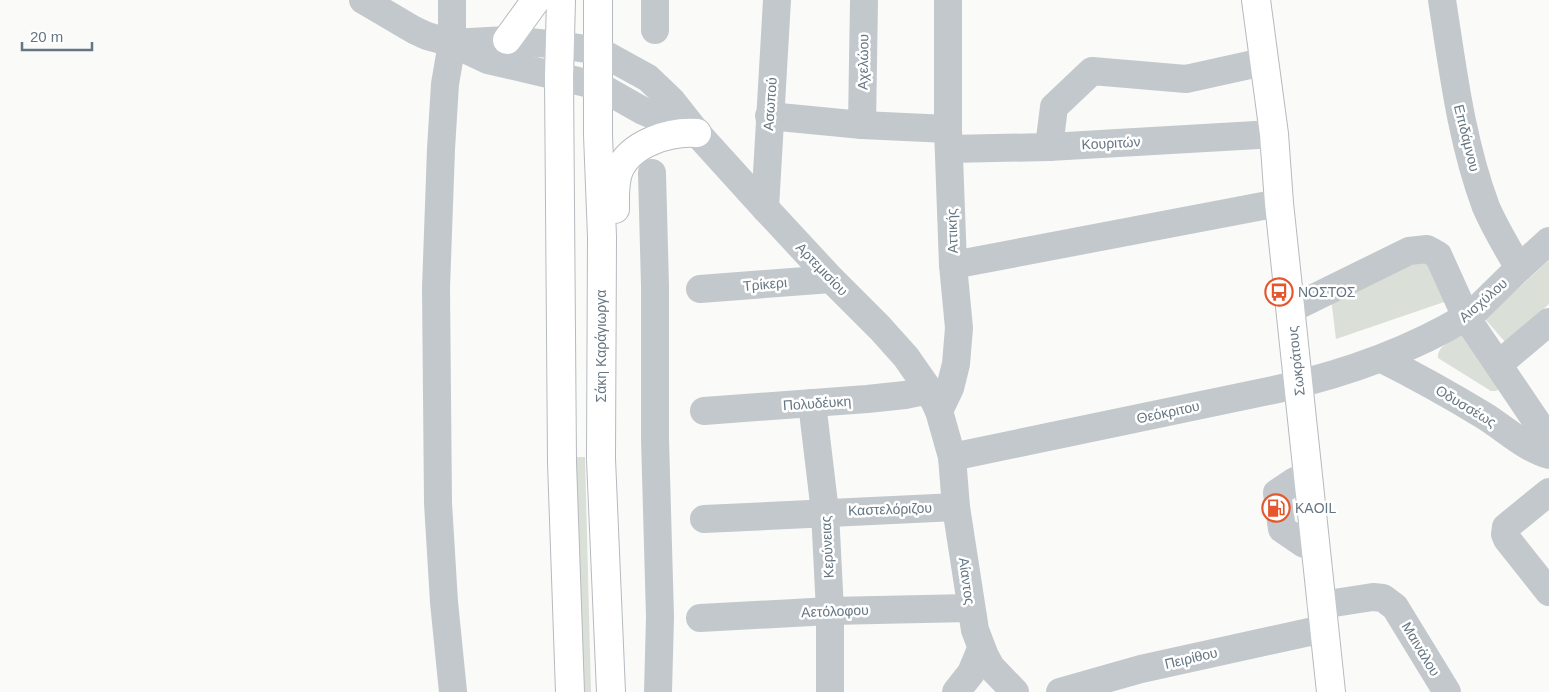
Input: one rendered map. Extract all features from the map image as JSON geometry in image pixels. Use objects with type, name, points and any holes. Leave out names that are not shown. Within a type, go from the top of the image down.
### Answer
[{"type":"main road","points":[[506,40],[536,0]]},
{"type":"main road","points":[[561,0],[562,462],[570,692]]},
{"type":"main road","name":"Σάκη Καράγιωργα","points":[[598,0],[598,135],[602,237],[601,459],[611,692]]},
{"type":"main road","name":"Σωκράτους","points":[[1256,0],[1274,134],[1279,203],[1331,692]]},
{"type":"main road","points":[[602,237],[615,213],[615,183],[619,169],[624,162],[640,147],[657,138],[678,132],[697,133]]},
{"type":"street","points":[[364,0],[427,36],[452,43],[488,60],[599,86],[643,110],[697,133]]},
{"type":"street","points":[[452,0],[452,43],[445,84],[441,149],[436,297],[438,502],[444,602],[453,692]]},
{"type":"street","points":[[655,0],[655,30]]},
{"type":"street","name":"Ασωπού","points":[[765,208],[777,0]]},
{"type":"street","name":"Αχελώου","points":[[862,125],[864,0]]},
{"type":"street","name":"Αττικής","points":[[934,400],[950,388],[954,372],[959,328],[953,265],[949,139],[948,0]]},
{"type":"street","name":"Επιδάμνου","points":[[1442,0],[1458,103],[1471,161],[1487,208],[1519,268]]},
{"type":"street","points":[[452,43],[506,40],[599,51]]},
{"type":"street","name":"Αρτεμισίου","points":[[599,51],[648,78],[671,100],[697,133],[765,208],[906,357],[934,400]]},
{"type":"street","points":[[1049,147],[1054,106],[1092,72],[1186,79],[1263,62]]},
{"type":"street","name":"Κουριτών","points":[[769,116],[862,125],[949,139],[1049,147],[1274,134]]},
{"type":"street","points":[[652,172],[655,286],[655,439],[660,593],[658,692]]},
{"type":"street","points":[[953,265],[1279,203]]},
{"type":"street","name":"Αισχύλου","points":[[1382,359],[1466,317],[1549,242]]},
{"type":"street","points":[[1291,309],[1409,251],[1427,249],[1438,255],[1466,317],[1549,440]]},
{"type":"street","name":"Τρίκερι","points":[[700,289],[831,278]]},
{"type":"street","points":[[1499,364],[1549,322]]},
{"type":"street","name":"Θεόκριτου","points":[[952,457],[1298,385],[1382,359]]},
{"type":"street","name":"Οδυσσέως","points":[[1382,359],[1485,416],[1527,444],[1549,455]]},
{"type":"street","name":"Πολυδέυκη","points":[[704,411],[904,395],[934,400]]},
{"type":"street","points":[[934,400],[952,457]]},
{"type":"street","name":"Κερύνειας","points":[[812,403],[825,512],[830,611],[830,692]]},
{"type":"street","name":"Αίαντoς","points":[[952,457],[956,507],[970,608],[975,630],[981,649],[991,667],[1015,692]]},
{"type":"street","points":[[1295,481],[1277,493],[1282,529],[1304,544]]},
{"type":"street","points":[[1549,492],[1506,527],[1505,534],[1510,544],[1549,592]]},
{"type":"street","name":"Καστελόριζου","points":[[704,519],[956,507]]},
{"type":"street","name":"Πειρίθου","points":[[1060,692],[1322,617],[1373,597],[1383,598],[1395,607]]},
{"type":"street","name":"Μαινάλου","points":[[1395,607],[1447,692]]},
{"type":"street","name":"Αετόλοφου","points":[[700,618],[830,611],[970,608]]},
{"type":"street","points":[[956,692],[971,673],[981,649]]},
{"type":"shaded area","points":[[1410,259],[1429,260],[1450,300],[1336,339],[1331,298]]},
{"type":"shaded area","points":[[1549,260],[1549,304],[1506,343],[1485,319]]},
{"type":"shaded area","points":[[1464,336],[1499,389],[1491,391],[1438,358],[1442,347]]},
{"type":"shaded area","points":[[576,457],[585,457],[591,692],[582,692]]},
{"type":"place","name":"ΝΟΣΤΟΣ","points":[[1279,292]]},
{"type":"place","name":"KAOIL","points":[[1276,508]]}]
